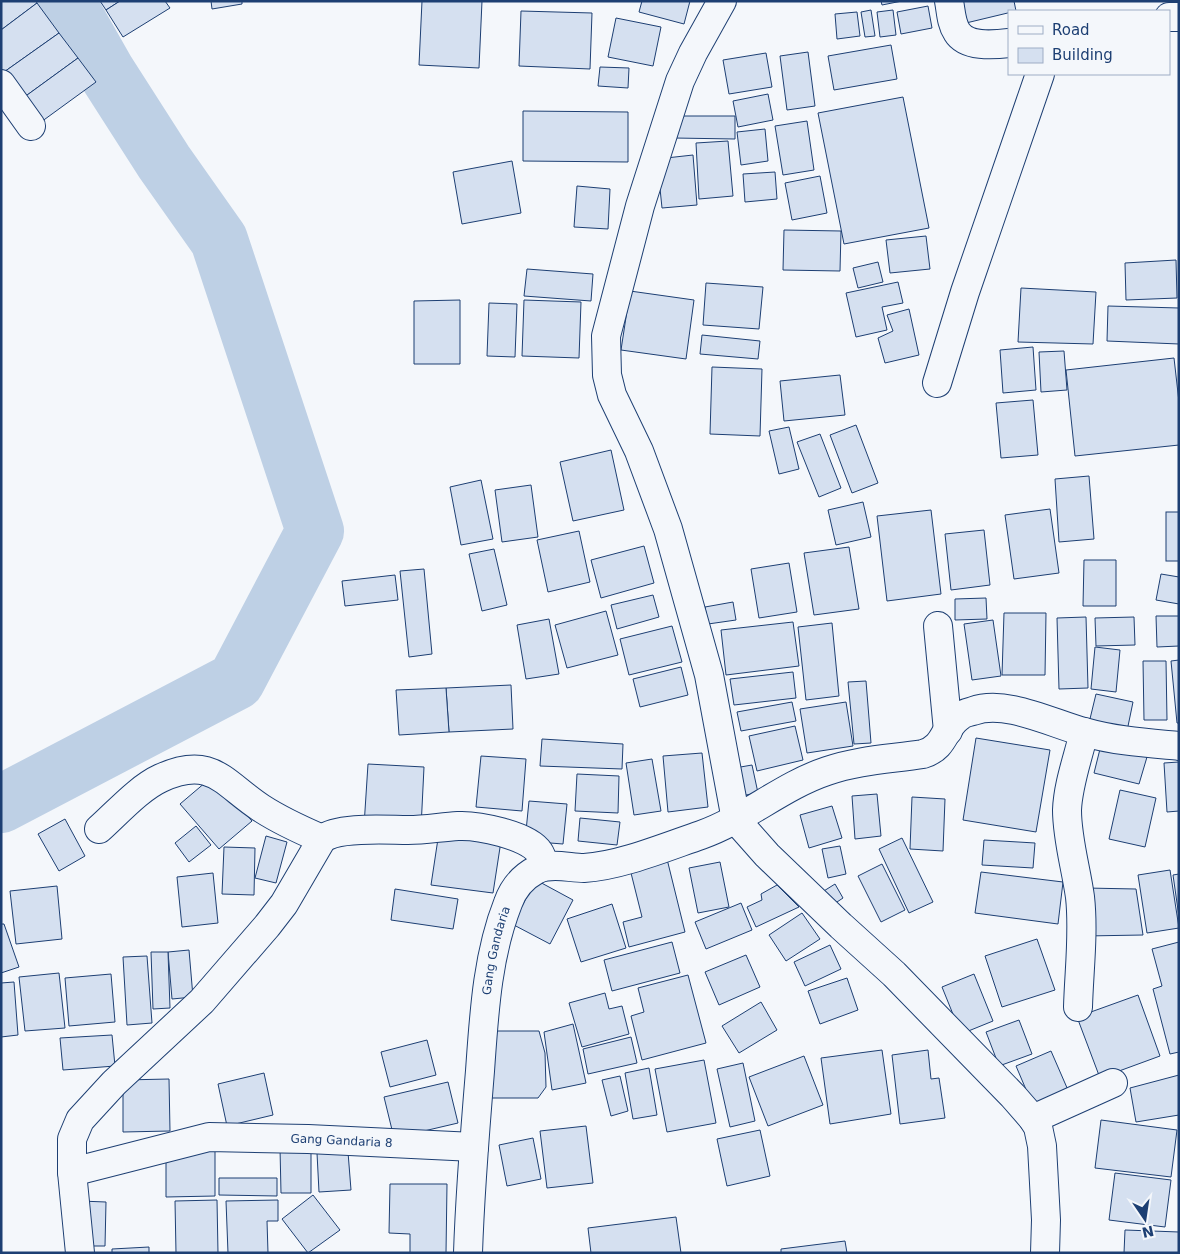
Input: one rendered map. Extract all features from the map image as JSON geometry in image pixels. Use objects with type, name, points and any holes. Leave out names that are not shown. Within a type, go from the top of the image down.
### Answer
[{"type":"street","points":[[722,1],[693,52],[680,81],[640,206],[606,336],[606,359],[612,395],[639,452],[668,529],[709,675],[736,820],[783,870],[894,974],[1033,1119],[1040,1135],[1043,1160],[1046,1220],[1045,1253]]},
{"type":"street","points":[[949,1],[954,26],[962,38],[988,44],[1008,43]]},
{"type":"street","points":[[937,383],[965,292],[1040,75]]},
{"type":"street","points":[[1,84],[31,126]]},
{"type":"street","points":[[938,626],[948,731]]},
{"type":"street","points":[[99,829],[143,790],[159,779],[180,771],[205,770],[226,780],[259,807],[277,818],[329,836],[376,829],[411,830],[459,826],[489,828],[532,844],[539,851],[544,866],[575,868],[599,866],[687,840],[736,820],[803,781],[827,770],[850,764],[923,754],[932,751],[958,717],[975,710],[1012,710],[1034,715],[1084,732],[1111,738],[1179,746]]},
{"type":"street","points":[[1078,1007],[1081,924],[1067,809],[1071,783],[1084,732]]},
{"type":"street","points":[[80,1253],[72,1172],[72,1138],[75,1129],[88,1110],[114,1083],[202,1001],[248,948],[284,904],[329,836]]},
{"type":"street","name":"Gang Gandaria","points":[[468,1253],[483,1034],[488,986],[497,937],[508,901],[520,882],[544,866]]},
{"type":"street","points":[[1033,1119],[1112,1083]]},
{"type":"street","name":"Gang Gandaria 8","points":[[72,1172],[209,1137],[474,1146]]},
{"type":"building","points":[[1,1],[36,1],[37,3],[1,30]]},
{"type":"building","points":[[100,1],[120,1],[106,10]]},
{"type":"building","points":[[120,1],[165,1],[170,8],[123,37],[106,10]]},
{"type":"building","points":[[211,1],[242,1],[242,4],[212,9]]},
{"type":"building","points":[[422,1],[482,1],[479,68],[419,65]]},
{"type":"building","points":[[642,1],[690,1],[684,24],[639,12]]},
{"type":"building","points":[[881,1],[902,1],[882,5]]},
{"type":"building","points":[[960,1],[1014,1],[1016,10],[1008,10],[1008,13],[966,23]]},
{"type":"building","points":[[37,3],[59,33],[4,72],[1,68],[1,30]]},
{"type":"building","points":[[928,6],[932,28],[901,34],[897,12]]},
{"type":"building","points":[[871,10],[875,36],[865,37],[861,12]]},
{"type":"building","points":[[893,10],[896,35],[880,37],[877,12]]},
{"type":"building","points":[[521,11],[592,13],[590,69],[519,66]]},
{"type":"building","points":[[857,12],[860,36],[837,39],[835,14]]},
{"type":"building","points":[[616,18],[661,27],[653,66],[608,57]]},
{"type":"building","points":[[59,33],[78,58],[23,98],[4,72]]},
{"type":"building","points":[[891,45],[897,79],[834,90],[828,56]]},
{"type":"building","points":[[808,52],[815,106],[787,110],[780,56]]},
{"type":"building","points":[[766,53],[772,87],[729,94],[723,60]]},
{"type":"building","points":[[78,58],[96,82],[41,122],[23,98]]},
{"type":"building","points":[[600,67],[629,68],[628,88],[598,86]]},
{"type":"building","points":[[768,94],[773,120],[738,127],[733,101]]},
{"type":"building","points":[[903,97],[929,228],[844,244],[818,113]]},
{"type":"building","points":[[523,111],[628,112],[628,162],[523,161]]},
{"type":"building","points":[[675,116],[735,116],[735,139],[674,138]]},
{"type":"building","points":[[807,121],[814,170],[783,175],[775,126]]},
{"type":"building","points":[[765,129],[768,161],[741,165],[737,132]]},
{"type":"building","points":[[728,141],[733,196],[699,199],[696,143]]},
{"type":"building","points":[[693,155],[697,205],[662,208],[657,159]]},
{"type":"building","points":[[512,161],[521,213],[462,224],[453,172]]},
{"type":"building","points":[[775,172],[777,199],[745,202],[743,174]]},
{"type":"building","points":[[820,176],[827,213],[792,220],[785,183]]},
{"type":"building","points":[[577,186],[610,189],[608,229],[574,227]]},
{"type":"building","points":[[784,230],[841,231],[840,271],[783,270]]},
{"type":"building","points":[[926,236],[930,269],[890,273],[886,240]]},
{"type":"building","points":[[1176,260],[1177,298],[1126,300],[1125,263]]},
{"type":"building","points":[[878,262],[883,282],[858,288],[853,268]]},
{"type":"building","points":[[527,269],[593,274],[591,301],[524,296]]},
{"type":"building","points":[[898,282],[903,303],[882,307],[887,330],[856,337],[846,293]]},
{"type":"building","points":[[706,283],[763,287],[759,329],[703,325]]},
{"type":"building","points":[[1021,288],[1096,292],[1093,344],[1018,342]]},
{"type":"building","points":[[630,291],[694,300],[686,359],[621,350]]},
{"type":"building","points":[[460,300],[460,364],[414,364],[414,301]]},
{"type":"building","points":[[524,300],[581,302],[579,358],[522,356]]},
{"type":"building","points":[[489,303],[517,304],[515,357],[487,356]]},
{"type":"building","points":[[1108,306],[1179,308],[1179,344],[1107,341]]},
{"type":"building","points":[[909,309],[919,355],[885,363],[878,338],[893,331],[887,315]]},
{"type":"building","points":[[702,335],[760,341],[758,359],[700,354]]},
{"type":"building","points":[[1033,347],[1036,390],[1003,393],[1000,350]]},
{"type":"building","points":[[1064,351],[1067,390],[1041,392],[1039,352]]},
{"type":"building","points":[[1174,358],[1179,402],[1179,445],[1075,456],[1066,370]]},
{"type":"building","points":[[712,367],[762,369],[760,436],[710,434]]},
{"type":"building","points":[[840,375],[845,415],[784,421],[780,381]]},
{"type":"building","points":[[1033,400],[1038,455],[1001,458],[996,403]]},
{"type":"building","points":[[856,425],[878,483],[852,493],[830,435]]},
{"type":"building","points":[[789,427],[799,469],[779,474],[769,431]]},
{"type":"building","points":[[820,434],[841,488],[819,497],[797,442]]},
{"type":"building","points":[[611,450],[624,510],[573,521],[560,462]]},
{"type":"building","points":[[1089,476],[1094,539],[1059,542],[1055,479]]},
{"type":"building","points":[[481,480],[493,539],[461,545],[450,487]]},
{"type":"building","points":[[531,485],[538,537],[502,542],[495,490]]},
{"type":"building","points":[[863,502],[871,537],[836,545],[828,510]]},
{"type":"building","points":[[1050,509],[1059,573],[1014,579],[1005,515]]},
{"type":"building","points":[[931,510],[941,594],[887,601],[877,516]]},
{"type":"building","points":[[1166,512],[1179,512],[1179,561],[1166,561]]},
{"type":"building","points":[[984,530],[990,585],[951,590],[945,534]]},
{"type":"building","points":[[579,531],[590,582],[548,592],[537,540]]},
{"type":"building","points":[[644,546],[654,583],[601,598],[591,560]]},
{"type":"building","points":[[849,547],[859,609],[814,615],[804,553]]},
{"type":"building","points":[[494,549],[507,605],[482,611],[469,554]]},
{"type":"building","points":[[1084,560],[1116,560],[1116,606],[1083,606]]},
{"type":"building","points":[[789,563],[797,612],[759,618],[751,569]]},
{"type":"building","points":[[424,569],[432,654],[409,657],[400,571]]},
{"type":"building","points":[[1161,574],[1179,577],[1179,604],[1156,600]]},
{"type":"building","points":[[395,575],[398,600],[345,606],[342,581]]},
{"type":"building","points":[[653,595],[659,617],[617,629],[611,605]]},
{"type":"building","points":[[986,598],[987,619],[955,620],[955,599]]},
{"type":"building","points":[[733,602],[736,620],[708,624],[705,607]]},
{"type":"building","points":[[606,611],[618,655],[567,668],[555,625]]},
{"type":"building","points":[[1004,613],[1046,613],[1045,675],[1002,675]]},
{"type":"building","points":[[1156,616],[1179,616],[1179,646],[1157,647]]},
{"type":"building","points":[[1086,617],[1088,688],[1059,689],[1057,618]]},
{"type":"building","points":[[1134,617],[1135,645],[1096,646],[1095,618]]},
{"type":"building","points":[[549,619],[559,674],[526,679],[517,625]]},
{"type":"building","points":[[993,620],[1001,676],[972,680],[964,624]]},
{"type":"building","points":[[793,622],[799,666],[726,675],[721,630]]},
{"type":"building","points":[[832,623],[839,696],[806,700],[798,627]]},
{"type":"building","points":[[672,626],[682,662],[629,675],[620,639]]},
{"type":"building","points":[[1095,647],[1120,650],[1116,692],[1091,689]]},
{"type":"building","points":[[1179,660],[1179,723],[1177,723],[1171,661]]},
{"type":"building","points":[[1143,661],[1166,661],[1167,720],[1144,720]]},
{"type":"building","points":[[681,667],[688,695],[640,707],[633,679]]},
{"type":"building","points":[[793,672],[796,698],[734,705],[730,679]]},
{"type":"building","points":[[866,681],[871,743],[854,744],[848,682]]},
{"type":"building","points":[[511,685],[513,729],[449,732],[446,688]]},
{"type":"building","points":[[446,688],[449,732],[399,735],[396,690]]},
{"type":"building","points":[[1096,694],[1133,702],[1127,731],[1089,723]]},
{"type":"building","points":[[792,702],[796,721],[741,731],[737,712]]},
{"type":"building","points":[[846,702],[853,746],[807,753],[800,709]]},
{"type":"building","points":[[795,726],[803,760],[757,771],[749,736]]},
{"type":"building","points":[[976,738],[1050,750],[1036,832],[963,820]]},
{"type":"building","points":[[542,739],[623,744],[622,769],[540,766]]},
{"type":"building","points":[[1101,745],[1147,757],[1139,784],[1094,773]]},
{"type":"building","points":[[702,753],[708,807],[668,812],[663,756]]},
{"type":"building","points":[[481,756],[526,759],[522,811],[476,807]]},
{"type":"building","points":[[652,759],[661,811],[634,815],[626,763]]},
{"type":"building","points":[[1179,762],[1179,811],[1167,812],[1164,763]]},
{"type":"building","points":[[368,764],[424,767],[421,828],[364,826]]},
{"type":"building","points":[[752,765],[758,793],[734,797],[729,769]]},
{"type":"building","points":[[577,774],[619,776],[618,813],[575,811]]},
{"type":"building","points":[[213,776],[252,821],[219,849],[180,804]]},
{"type":"building","points":[[1120,790],[1156,798],[1145,847],[1109,839]]},
{"type":"building","points":[[877,794],[881,836],[855,839],[852,796]]},
{"type":"building","points":[[912,797],[945,799],[943,851],[910,849]]},
{"type":"building","points":[[529,801],[567,804],[563,844],[525,841]]},
{"type":"building","points":[[832,806],[842,838],[809,848],[800,815]]},
{"type":"building","points":[[580,818],[620,822],[617,845],[578,841]]},
{"type":"building","points":[[65,819],[85,856],[59,871],[38,834]]},
{"type":"building","points":[[196,826],[211,845],[189,862],[175,843]]},
{"type":"building","points":[[439,832],[501,841],[493,893],[431,885]]},
{"type":"building","points":[[266,836],[287,842],[276,883],[255,878]]},
{"type":"building","points":[[902,838],[933,902],[909,913],[879,849]]},
{"type":"building","points":[[984,840],[1035,843],[1033,868],[982,865]]},
{"type":"building","points":[[840,846],[846,874],[828,878],[822,849]]},
{"type":"building","points":[[224,847],[255,848],[254,895],[222,894]]},
{"type":"building","points":[[667,859],[685,932],[629,947],[623,922],[642,917],[630,869]]},
{"type":"building","points":[[720,862],[729,907],[698,913],[689,868]]},
{"type":"building","points":[[882,864],[905,910],[881,922],[858,876]]},
{"type":"building","points":[[1170,870],[1179,928],[1147,933],[1138,875]]},
{"type":"building","points":[[981,872],[1063,882],[1058,924],[975,913]]},
{"type":"building","points":[[213,873],[218,923],[182,927],[177,877]]},
{"type":"building","points":[[1179,874],[1179,917],[1173,875]]},
{"type":"building","points":[[536,880],[573,900],[550,944],[512,924]]},
{"type":"building","points":[[835,884],[843,898],[828,908],[819,894]]},
{"type":"building","points":[[777,885],[799,907],[756,927],[747,907],[762,900],[761,894]]},
{"type":"building","points":[[57,886],[62,939],[16,944],[10,891]]},
{"type":"building","points":[[1086,888],[1136,889],[1143,935],[1085,936]]},
{"type":"building","points":[[395,889],[458,899],[453,929],[391,920]]},
{"type":"building","points":[[741,903],[752,930],[706,949],[695,922]]},
{"type":"building","points":[[612,904],[626,948],[581,962],[567,919]]},
{"type":"building","points":[[802,913],[820,939],[786,961],[769,935]]},
{"type":"building","points":[[1,924],[4,924],[19,967],[1,973]]},
{"type":"building","points":[[1037,939],[1055,990],[1002,1007],[985,956]]},
{"type":"building","points":[[672,942],[680,973],[612,991],[604,960]]},
{"type":"building","points":[[1179,942],[1179,1052],[1170,1054],[1153,989],[1162,986],[1152,949]]},
{"type":"building","points":[[830,945],[841,969],[805,986],[794,962]]},
{"type":"building","points":[[189,950],[193,997],[172,999],[168,952]]},
{"type":"building","points":[[151,952],[168,952],[170,1008],[153,1009]]},
{"type":"building","points":[[746,955],[760,987],[719,1005],[705,972]]},
{"type":"building","points":[[147,956],[152,1023],[127,1025],[123,957]]},
{"type":"building","points":[[59,973],[65,1028],[25,1031],[19,977]]},
{"type":"building","points":[[111,974],[115,1022],[69,1026],[65,978]]},
{"type":"building","points":[[974,974],[993,1021],[961,1034],[942,987]]},
{"type":"building","points":[[688,975],[706,1043],[642,1060],[631,1016],[644,1012],[638,988]]},
{"type":"building","points":[[847,978],[858,1010],[820,1024],[808,991]]},
{"type":"building","points":[[14,982],[18,1035],[1,1037],[1,983]]},
{"type":"building","points":[[605,993],[609,1009],[622,1006],[629,1034],[582,1047],[569,1003]]},
{"type":"building","points":[[1138,995],[1160,1056],[1100,1078],[1077,1017]]},
{"type":"building","points":[[761,1002],[777,1030],[739,1053],[722,1026]]},
{"type":"building","points":[[1019,1020],[1032,1054],[999,1066],[986,1032]]},
{"type":"building","points":[[573,1024],[586,1083],[552,1090],[544,1032]]},
{"type":"building","points":[[491,1031],[539,1031],[545,1053],[546,1087],[538,1098],[489,1098]]},
{"type":"building","points":[[112,1035],[115,1066],[63,1070],[60,1038]]},
{"type":"building","points":[[631,1037],[637,1063],[588,1074],[583,1049]]},
{"type":"building","points":[[427,1040],[436,1075],[390,1087],[381,1052]]},
{"type":"building","points":[[882,1050],[891,1114],[830,1124],[821,1058]]},
{"type":"building","points":[[928,1050],[931,1079],[939,1078],[945,1118],[900,1124],[892,1055]]},
{"type":"building","points":[[1051,1051],[1071,1097],[1036,1113],[1016,1066]]},
{"type":"building","points":[[804,1056],[823,1105],[768,1126],[749,1077]]},
{"type":"building","points":[[704,1060],[716,1123],[667,1132],[655,1069]]},
{"type":"building","points":[[743,1063],[755,1121],[730,1127],[717,1069]]},
{"type":"building","points":[[649,1068],[657,1115],[633,1119],[625,1073]]},
{"type":"building","points":[[264,1073],[273,1115],[227,1126],[218,1084]]},
{"type":"building","points":[[1179,1075],[1179,1115],[1136,1122],[1130,1088]]},
{"type":"building","points":[[620,1076],[628,1111],[611,1116],[602,1080]]},
{"type":"building","points":[[169,1079],[170,1131],[123,1132],[123,1080]]},
{"type":"building","points":[[448,1082],[458,1123],[394,1138],[384,1097]]},
{"type":"building","points":[[1101,1120],[1177,1130],[1171,1177],[1095,1168]]},
{"type":"building","points":[[586,1126],[593,1183],[547,1188],[540,1131]]},
{"type":"building","points":[[760,1130],[770,1176],[727,1186],[717,1139]]},
{"type":"building","points":[[533,1138],[541,1179],[507,1186],[499,1145]]},
{"type":"building","points":[[311,1147],[311,1193],[281,1193],[280,1148]]},
{"type":"building","points":[[215,1149],[215,1196],[166,1197],[166,1150]]},
{"type":"building","points":[[348,1152],[351,1190],[319,1192],[317,1153]]},
{"type":"building","points":[[1115,1173],[1171,1180],[1165,1227],[1109,1220]]},
{"type":"building","points":[[219,1178],[277,1178],[277,1196],[219,1195]]},
{"type":"building","points":[[390,1184],[447,1184],[446,1253],[410,1253],[410,1234],[389,1233]]},
{"type":"building","points":[[313,1195],[340,1230],[308,1253],[282,1219]]},
{"type":"building","points":[[217,1200],[218,1253],[176,1253],[175,1201]]},
{"type":"building","points":[[278,1200],[278,1221],[267,1221],[268,1253],[228,1253],[226,1201]]},
{"type":"building","points":[[80,1201],[106,1202],[105,1246],[80,1246]]},
{"type":"building","points":[[676,1217],[681,1253],[591,1253],[588,1228]]},
{"type":"building","points":[[1125,1230],[1179,1232],[1179,1253],[1124,1253]]},
{"type":"building","points":[[845,1241],[847,1253],[781,1253],[781,1249]]},
{"type":"building","points":[[149,1247],[149,1253],[112,1253],[112,1249]]},
{"type":"waterway","points":[[1,804],[236,681],[315,531],[219,240],[164,162],[107,73],[66,1]]}]
